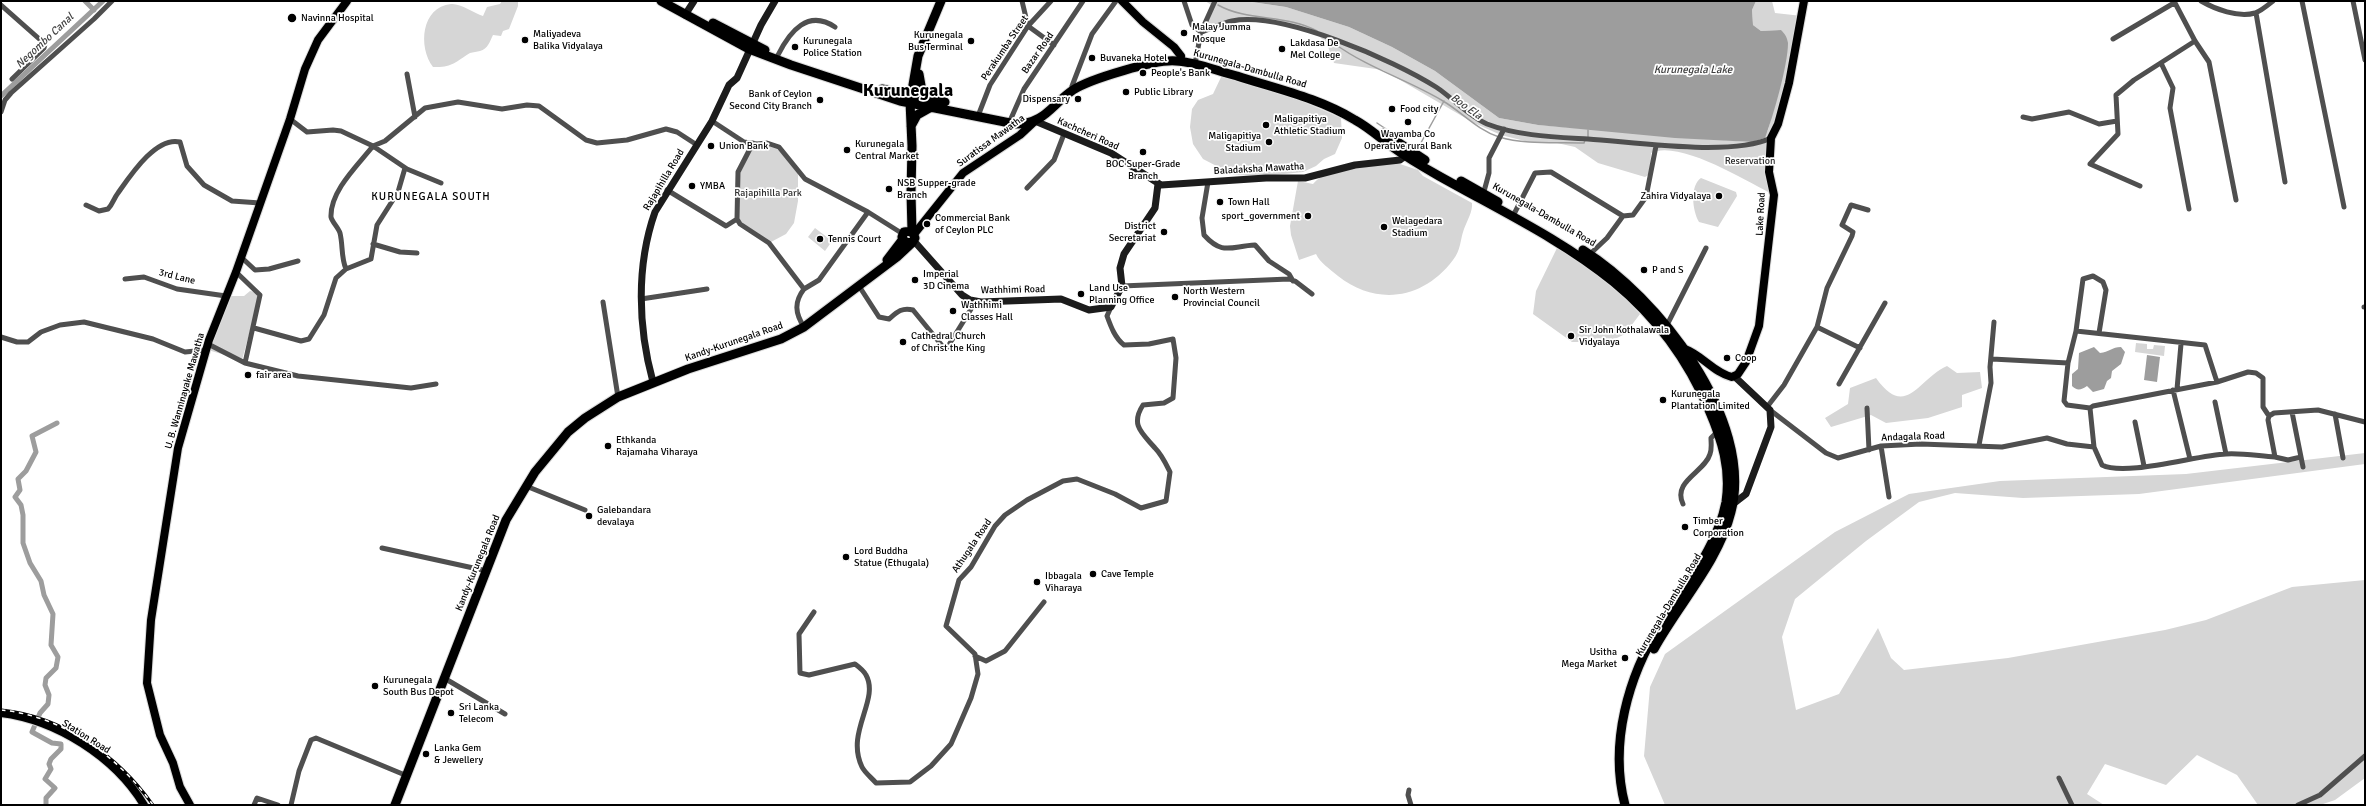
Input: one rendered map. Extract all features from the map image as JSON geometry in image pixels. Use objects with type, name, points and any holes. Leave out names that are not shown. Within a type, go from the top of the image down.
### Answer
[{"type":"highway","points":[[661,1],[686,12],[751,47],[888,94],[904,87],[916,74],[946,1]]},
{"type":"highway","points":[[673,1],[686,12]]},
{"type":"highway","points":[[909,236],[911,193],[911,126],[916,74],[922,43],[941,1]]},
{"type":"highway","points":[[751,47],[888,94],[903,107],[911,126]]},
{"type":"highway","name":"Kurunegala-Dambulla Road","points":[[1010,120],[1036,115],[1072,86],[1084,80],[1150,59],[1181,56],[1328,106],[1360,122],[1408,154],[1588,257],[1630,286],[1667,325],[1700,390],[1718,431],[1726,460],[1729,505],[1716,534],[1653,637],[1635,678],[1626,710],[1618,751],[1620,786],[1625,805]]},
{"type":"highway","name":"Kurunegala-Dambulla Road","points":[[888,94],[979,113],[1022,124],[1035,121],[1044,116],[1070,93],[1086,84],[1164,61],[1195,62]]},
{"type":"highway","points":[[911,126],[917,115],[933,103],[922,91],[916,74]]},
{"type":"highway","name":"Kandy-Kurunegala Road","points":[[395,805],[405,775],[506,520],[526,486],[568,432],[585,418],[618,397],[653,382],[749,348],[781,339],[804,327],[883,266],[897,257],[909,236]]},
{"type":"highway","name":"Kurunegala-Dambulla Road","points":[[1588,257],[1629,294],[1681,351],[1712,398],[1729,443],[1734,474],[1726,528],[1717,547],[1654,649],[1637,689],[1628,725],[1624,757],[1624,780],[1630,805]]},
{"type":"main road","name":"U. B. Wanninayake Mawatha","points":[[190,805],[180,787],[173,763],[160,735],[147,683],[151,620],[178,448],[207,347],[236,272],[290,119],[305,69],[318,40],[347,1]]},
{"type":"main road","name":"Lake Road","points":[[1734,376],[1740,371],[1752,349],[1759,326],[1774,195],[1769,172],[1770,138],[1778,124],[1791,76],[1804,1]]},
{"type":"main road","points":[[1126,3],[1174,47],[1181,56]]},
{"type":"main road","name":"Suratissa Mawatha","points":[[909,236],[963,172],[1020,135],[1035,121]]},
{"type":"main road","points":[[1681,351],[1700,355],[1724,374],[1734,376]]},
{"type":"main road","name":"Station Road","points":[[1,713],[41,722],[82,744],[110,764],[129,783],[144,805]]},
{"type":"street","points":[[1,112],[5,100],[11,93],[112,1]]},
{"type":"street","points":[[686,12],[694,1]]},
{"type":"street","name":"Rajapihilla Road","points":[[653,382],[646,357],[641,298],[641,270],[649,228],[655,212],[712,121],[729,85],[737,78],[775,1]]},
{"type":"street","points":[[1022,1],[1028,26],[1054,45]]},
{"type":"street","name":"Perakumba Street","points":[[979,113],[990,85],[1028,26],[1051,1]]},
{"type":"street","name":"Bazar Road","points":[[1010,120],[1024,89],[1083,1]]},
{"type":"street","points":[[1072,86],[1092,34],[1116,1]]},
{"type":"street","points":[[1184,1],[1192,25],[1201,32]]},
{"type":"street","points":[[1195,62],[1201,32],[1215,1]]},
{"type":"street","points":[[2201,1],[2213,8],[2238,14],[2256,13],[2273,1]]},
{"type":"street","points":[[2302,1],[2344,207]]},
{"type":"street","points":[[2354,1],[2365,60]]},
{"type":"street","points":[[2113,39],[2174,2],[2209,62],[2236,200]]},
{"type":"street","points":[[1,5],[45,44],[44,48],[12,79]]},
{"type":"street","points":[[2256,13],[2285,182]]},
{"type":"street","points":[[778,55],[786,39],[798,27],[810,20],[827,22],[835,28]]},
{"type":"street","points":[[1201,32],[1231,21],[1251,20],[1272,22],[1317,34],[1387,60],[1436,87],[1486,124],[1540,136],[1656,146],[1714,147],[1761,143],[1770,138]]},
{"type":"street","points":[[2140,186],[2090,164],[2118,134],[2116,95],[2134,80],[2196,41]]},
{"type":"street","points":[[2161,63],[2173,88],[2170,108],[2189,209]]},
{"type":"street","points":[[407,74],[415,117]]},
{"type":"street","points":[[346,269],[340,232],[331,219],[332,209],[337,196],[347,180],[373,146],[385,141],[426,108],[458,102],[502,109],[527,105],[539,106],[586,140],[597,142],[627,140],[666,129],[677,132],[697,145]]},
{"type":"street","points":[[2023,117],[2032,119],[2069,112],[2099,124],[2117,121]]},
{"type":"street","points":[[290,119],[307,132],[333,130],[341,131],[373,146],[405,168],[424,178],[441,183]]},
{"type":"street","points":[[712,121],[744,142],[767,143],[779,147],[805,179],[868,212],[909,236]]},
{"type":"street","name":"Kachcheri Road","points":[[1035,121],[1111,153],[1158,184]]},
{"type":"street","points":[[1482,196],[1489,173],[1489,158],[1504,129]]},
{"type":"street","points":[[1027,188],[1054,160],[1064,134]]},
{"type":"street","points":[[86,205],[99,211],[108,209],[140,164],[156,147],[172,141],[180,142],[188,166],[204,185],[232,201],[260,203]]},
{"type":"street","points":[[753,143],[738,172],[737,219],[740,224],[769,243],[804,288]]},
{"type":"street","points":[[1514,214],[1535,173],[1551,172],[1623,216],[1633,215],[1646,197],[1656,146]]},
{"type":"street","name":"Baladaksha Mawatha","points":[[1158,184],[1165,186],[1208,182],[1305,178],[1345,167],[1394,161],[1408,154]]},
{"type":"street","points":[[254,328],[301,341],[309,339],[324,315],[336,278],[346,269],[371,259],[377,225],[398,192],[405,168]]},
{"type":"street","points":[[1208,182],[1202,218],[1204,235],[1219,248],[1236,249],[1243,246],[1255,245],[1269,261],[1289,274],[1293,280],[1312,294]]},
{"type":"street","points":[[1111,307],[1122,286],[1120,268],[1124,254],[1155,208],[1158,184]]},
{"type":"street","points":[[668,190],[726,226],[737,219]]},
{"type":"street","points":[[1768,408],[1784,385],[1817,327],[1827,288],[1853,232],[1842,225],[1853,204],[1868,210]]},
{"type":"street","points":[[804,327],[797,316],[796,310],[798,297],[804,288],[819,280],[868,212]]},
{"type":"street","points":[[1588,257],[1607,238],[1623,216]]},
{"type":"street","name":"Wathhimi Road","points":[[909,236],[962,295],[976,301],[995,303],[1061,299],[1089,310],[1111,307]]},
{"type":"street","points":[[373,244],[400,252],[417,252]]},
{"type":"street","points":[[1667,325],[1706,248]]},
{"type":"street","points":[[241,257],[255,270],[269,269],[298,261]]},
{"type":"street","points":[[236,272],[260,296],[245,363]]},
{"type":"street","points":[[2099,333],[2106,290],[2103,282],[2093,276],[2083,279],[2076,331],[2068,363],[2064,401],[2067,405],[2090,408],[2217,382],[2248,372],[2260,374],[2264,382],[2263,407],[2269,416],[2268,420],[2275,457]]},
{"type":"street","name":"3rd Lane","points":[[125,279],[144,278],[177,288],[226,296]]},
{"type":"street","points":[[1122,286],[1293,280]]},
{"type":"street","points":[[859,286],[879,317],[889,319],[899,311],[906,308],[913,310],[944,348],[947,348],[976,301]]},
{"type":"street","points":[[641,298],[707,289]]},
{"type":"street","points":[[602,302],[618,397]]},
{"type":"street","points":[[1839,384],[1885,303]]},
{"type":"street","name":"Athugala Road","points":[[975,656],[962,640],[946,626],[959,580],[971,567],[995,526],[1005,515],[1063,481],[1078,479],[1115,494],[1141,508],[1166,501],[1170,472],[1156,448],[1145,439],[1138,429],[1137,414],[1143,405],[1164,403],[1173,398],[1176,358],[1173,339],[1149,344],[1124,345],[1111,328],[1107,316],[1111,307]]},
{"type":"street","points":[[1,337],[17,342],[28,342],[41,332],[60,325],[84,322],[154,339],[185,352],[207,347],[245,363],[298,376],[411,388],[436,384]]},
{"type":"street","points":[[1979,445],[1991,383],[1990,367],[1992,359],[1994,322]]},
{"type":"street","points":[[1817,327],[1860,348]]},
{"type":"street","points":[[2076,331],[2181,344],[2205,345],[2217,382]]},
{"type":"street","points":[[2181,344],[2175,390],[2190,459]]},
{"type":"street","points":[[1992,359],[2068,363]]},
{"type":"street","points":[[1729,505],[1746,494],[1771,427],[1768,408],[1734,376]]},
{"type":"street","points":[[2215,402],[2226,454]]},
{"type":"street","name":"Andagala Road","points":[[1768,408],[1826,453],[1842,457],[1881,446],[1979,445],[2002,447],[2028,440],[2047,438],[2067,444],[2094,447]]},
{"type":"street","points":[[1867,408],[1869,450]]},
{"type":"street","points":[[2090,408],[2094,447],[2102,465],[2107,468],[2144,466],[2226,454],[2275,457],[2288,460],[2301,458]]},
{"type":"street","points":[[2269,416],[2274,413],[2318,410],[2365,422]]},
{"type":"street","points":[[2292,412],[2303,467]]},
{"type":"street","points":[[2335,414],[2343,458]]},
{"type":"street","points":[[2135,422],[2144,466]]},
{"type":"street","points":[[1683,504],[1681,500],[1683,486],[1710,455],[1711,438],[1718,431]]},
{"type":"street","points":[[1881,446],[1889,497]]},
{"type":"street","points":[[526,486],[585,510]]},
{"type":"street","points":[[382,548],[487,570]]},
{"type":"street","points":[[975,656],[986,661],[1004,651],[1044,602]]},
{"type":"street","points":[[814,612],[798,634],[800,673],[809,675],[856,664],[866,675],[870,694],[858,728],[857,748],[862,767],[876,784],[910,782],[931,766],[951,744],[971,698],[978,674],[975,656]]},
{"type":"street","points":[[444,678],[505,714]]},
{"type":"street","points":[[291,805],[299,771],[311,740],[316,738],[405,775]]},
{"type":"street","points":[[2298,805],[2320,795],[2365,756]]},
{"type":"street","points":[[2059,778],[2072,805]]},
{"type":"street","points":[[1409,790],[1408,795],[1411,805]]},
{"type":"street","points":[[254,805],[257,798],[262,798],[278,805]]},
{"type":"green space","points":[[502,1],[518,1],[518,6],[509,29],[503,31],[501,36],[493,35],[483,50],[470,53],[457,62],[449,65],[433,67],[428,59],[424,39],[428,20],[433,12],[441,7],[455,4],[483,16],[487,7],[500,4]]},
{"type":"green space","name":"Reservation","points":[[1205,1],[1244,1],[1286,7],[1349,27],[1392,47],[1435,71],[1499,118],[1538,125],[1761,143],[1768,130],[1786,60],[1781,30],[1761,31],[1753,25],[1752,10],[1756,1],[1772,1],[1775,13],[1802,16],[1771,139],[1774,195],[1731,172],[1695,157],[1678,152],[1663,150],[1651,153],[1650,174],[1645,177],[1598,163],[1575,147],[1557,143],[1529,142],[1501,135],[1474,123],[1383,70],[1334,63],[1327,44],[1317,34],[1272,22],[1242,20],[1201,32],[1213,6]]},
{"type":"green space","name":"Maligapitiya Athletic Stadium","points":[[1223,73],[1279,91],[1341,118],[1342,138],[1335,154],[1303,172],[1266,176],[1234,175],[1203,159],[1193,144],[1190,127],[1192,109],[1198,100],[1213,94]]},
{"type":"green space","name":"Rajapihilla Park","points":[[753,143],[773,144],[798,172],[798,201],[794,223],[786,234],[769,243],[740,224],[738,209],[738,172]]},
{"type":"green space","name":"Welagedara Stadium","points":[[1397,163],[1418,170],[1423,176],[1472,203],[1471,213],[1464,229],[1458,252],[1441,273],[1428,284],[1413,291],[1383,295],[1368,292],[1353,286],[1326,266],[1316,254],[1299,260],[1291,235],[1290,226],[1298,181],[1313,184],[1329,173],[1340,170]]},
{"type":"green space","points":[[1701,178],[1736,192],[1737,196],[1718,227],[1699,222],[1697,217],[1693,198],[1697,181]]},
{"type":"green space","name":"Tennis Court","points":[[815,228],[832,241],[825,251],[808,237]]},
{"type":"green space","points":[[1557,248],[1579,260],[1626,299],[1640,314],[1625,334],[1609,342],[1572,342],[1533,314],[1536,291]]},
{"type":"green space","points":[[250,291],[255,292],[259,298],[242,360],[208,350],[228,296],[244,296]]},
{"type":"green space","points":[[2136,343],[2147,344],[2147,349],[2153,349],[2154,345],[2165,346],[2164,356],[2135,352]]},
{"type":"green space","points":[[1947,366],[1957,373],[1980,372],[1982,388],[1962,395],[1962,407],[1928,418],[1886,423],[1871,415],[1831,427],[1825,418],[1848,404],[1850,388],[1876,378],[1886,390],[1896,396],[1904,396],[1912,393],[1937,372]]},
{"type":"green space","points":[[2365,453],[2365,464],[2139,494],[2023,498],[1955,493],[1919,502],[1866,541],[1795,599],[1782,637],[1796,710],[1839,694],[1878,628],[1891,658],[1904,670],[2008,658],[2165,630],[2206,620],[2292,587],[2365,580],[2365,778],[2335,800],[2320,805],[2258,805],[2237,775],[2197,755],[2166,785],[2105,764],[2087,794],[2104,805],[1665,805],[1644,756],[1650,687],[1665,654],[1835,532],[1909,494],[2000,481],[2186,474]]},
{"type":"water","name":"Kurunegala Lake","points":[[1245,1],[1756,1],[1752,10],[1753,25],[1761,31],[1781,30],[1785,34],[1788,43],[1786,64],[1780,91],[1765,138],[1752,142],[1675,138],[1538,125],[1499,118],[1435,71],[1392,47],[1349,27],[1286,7]]},
{"type":"water","points":[[2094,347],[2100,353],[2121,347],[2125,352],[2121,364],[2112,371],[2111,378],[2107,381],[2104,389],[2093,392],[2087,386],[2081,389],[2076,389],[2072,386],[2072,374],[2078,369],[2079,353]]},
{"type":"water","points":[[2147,355],[2160,357],[2157,382],[2144,380]]},
{"type":"waterway","points":[[85,1],[94,10]]},
{"type":"waterway","name":"Negombo Canal","points":[[1,96],[103,1]]},
{"type":"waterway","name":"Boo Ela","points":[[1218,5],[1242,14],[1293,22],[1317,31]]},
{"type":"waterway","name":"Boo Ela","points":[[1335,44],[1374,67],[1450,105],[1491,134],[1509,140],[1541,143],[1584,143],[1585,140]]},
{"type":"waterway","points":[[1417,150],[1444,101]]},
{"type":"waterway","points":[[1377,123],[1386,129]]},
{"type":"waterway","name":"Boo Ela","points":[[1588,130],[1588,138]]},
{"type":"waterway","points":[[46,805],[46,798],[55,788],[45,779],[51,769],[49,764],[51,759],[61,749],[61,744],[52,743],[32,732],[40,713],[48,704],[49,695],[45,685],[46,678],[56,668],[58,657],[51,645],[53,614],[44,595],[41,581],[30,563],[23,543],[23,515],[21,505],[15,497],[20,490],[18,479],[26,471],[36,452],[32,436],[57,423]]},
{"type":"railway","points":[[1,710],[46,720],[87,741],[123,770],[153,805]]},
{"type":"place","name":"Navinna Hospital","points":[[292,18]]},
{"type":"place","name":"Malay Jumma Mosque","points":[[1184,33]]},
{"type":"place","name":"Maliyadeva Balika Vidyalaya","points":[[525,40]]},
{"type":"place","name":"Kurunegala Bus Terminal","points":[[971,41]]},
{"type":"place","name":"Kurunegala Police Station","points":[[795,47]]},
{"type":"place","name":"Lakdasa De Mel College","points":[[1282,49]]},
{"type":"place","name":"Buvaneka Hotel","points":[[1092,58]]},
{"type":"place","name":"People's Bank","points":[[1143,73]]},
{"type":"place","name":"Public Library","points":[[1126,92]]},
{"type":"place","name":"Dispensary","points":[[1078,99]]},
{"type":"place","name":"Bank of Ceylon Second City Branch","points":[[820,100]]},
{"type":"place","name":"Food city","points":[[1392,109]]},
{"type":"place","name":"Wayamba Co Operative rural Bank","points":[[1408,122]]},
{"type":"place","name":"Maligapitiya Athletic Stadium","points":[[1266,125]]},
{"type":"place","name":"Maligapitiya Stadium","points":[[1269,142]]},
{"type":"place","name":"Union Bank","points":[[711,146]]},
{"type":"place","name":"Kurunegala Central Market","points":[[847,150]]},
{"type":"place","name":"BOC Super-Grade Branch","points":[[1143,152]]},
{"type":"place","name":"YMBA","points":[[692,186]]},
{"type":"place","name":"NSB Supper-grade Branch","points":[[889,189]]},
{"type":"place","name":"Zahira Vidyalaya","points":[[1719,196]]},
{"type":"place","name":"Town Hall","points":[[1220,202]]},
{"type":"place","name":"sport_government","points":[[1308,216]]},
{"type":"place","name":"Commercial Bank of Ceylon PLC","points":[[927,224]]},
{"type":"place","name":"Welagedara Stadium","points":[[1384,227]]},
{"type":"place","name":"District Secretariat","points":[[1164,232]]},
{"type":"place","name":"Tennis Court","points":[[820,239]]},
{"type":"place","name":"P and S","points":[[1644,270]]},
{"type":"place","name":"Imperial 3D Cinema","points":[[915,280]]},
{"type":"place","name":"Land Use Planning Office","points":[[1081,294]]},
{"type":"place","name":"North Western Provincial Council","points":[[1175,297]]},
{"type":"place","name":"Wathhimi Classes Hall","points":[[953,311]]},
{"type":"place","name":"Sir John Kothalawala Vidyalaya","points":[[1571,336]]},
{"type":"place","name":"Cathedral Church of Christ the King","points":[[903,342]]},
{"type":"place","name":"Coop","points":[[1727,358]]},
{"type":"place","name":"fair area","points":[[248,375]]},
{"type":"place","name":"Kurunegala Plantation Limited","points":[[1663,400]]},
{"type":"place","name":"Ethkanda Rajamaha Viharaya","points":[[608,446]]},
{"type":"place","name":"Galebandara devalaya","points":[[589,516]]},
{"type":"place","name":"Timber Corporation","points":[[1685,527]]},
{"type":"place","name":"Lord Buddha Statue (Ethugala)","points":[[846,557]]},
{"type":"place","name":"Cave Temple","points":[[1093,574]]},
{"type":"place","name":"Ibbagala Viharaya","points":[[1037,582]]},
{"type":"place","name":"Usitha Mega Market","points":[[1625,658]]},
{"type":"place","name":"Kurunegala South Bus Depot","points":[[375,686]]},
{"type":"place","name":"Sri Lanka Telecom","points":[[451,713]]},
{"type":"place","name":"Lanka Gem & Jewellery","points":[[426,754]]},
{"type":"district","name":"Kurunegala","points":[[908,91]]},
{"type":"district","name":"KURUNEGALA SOUTH","points":[[431,197]]}]
